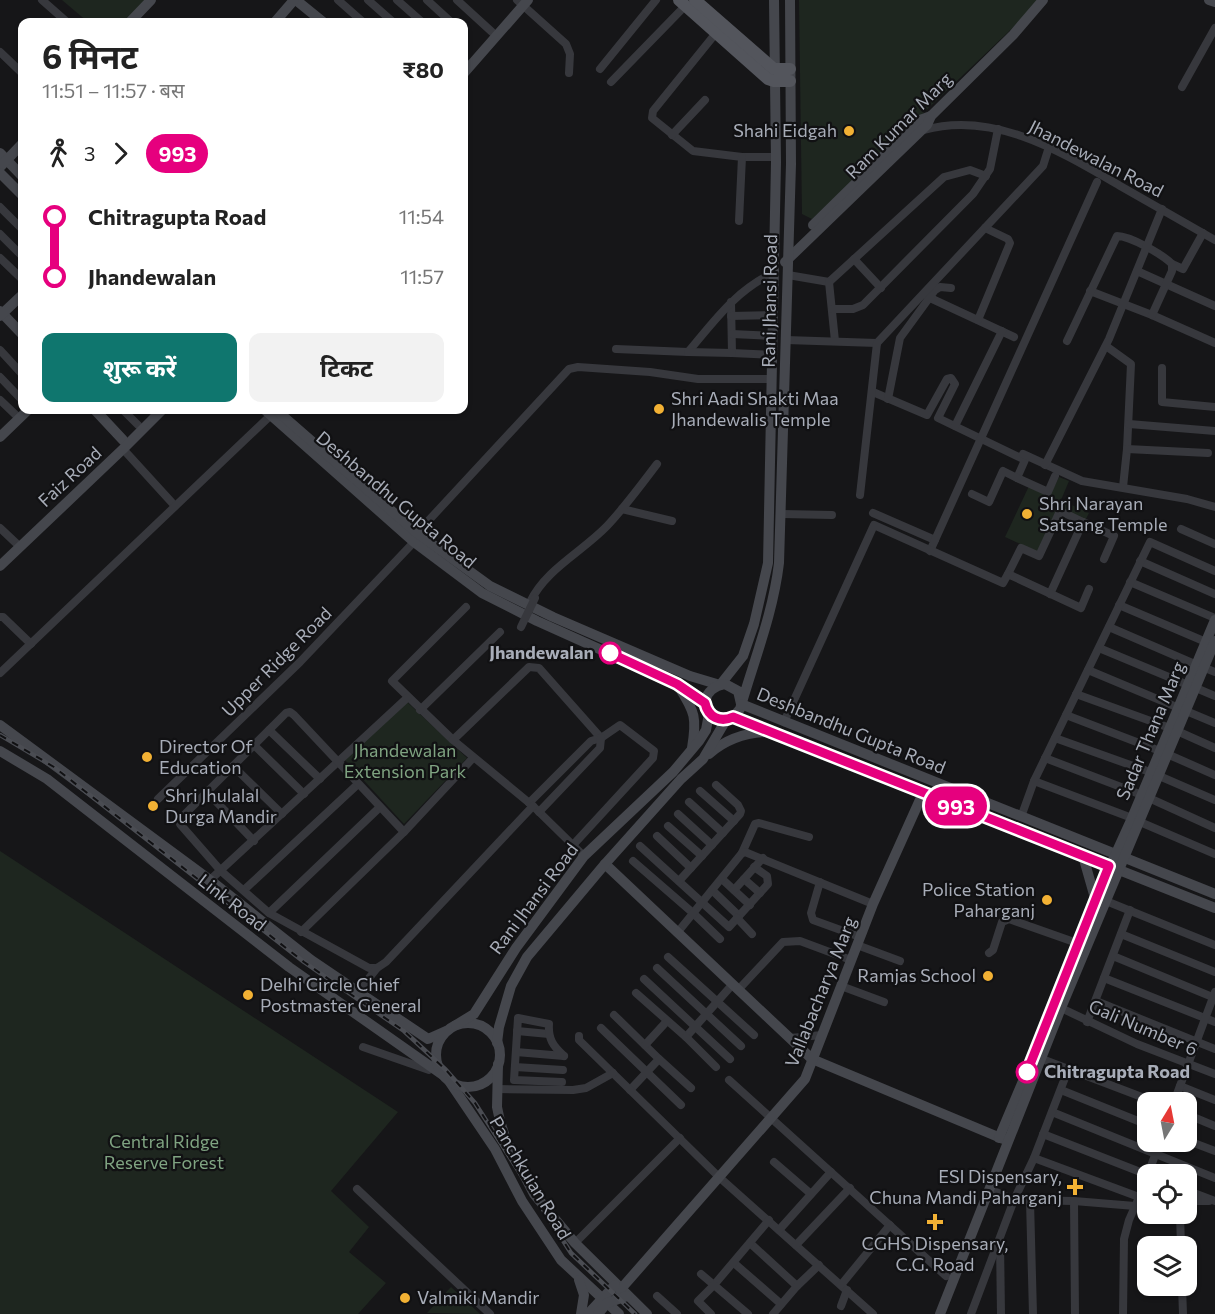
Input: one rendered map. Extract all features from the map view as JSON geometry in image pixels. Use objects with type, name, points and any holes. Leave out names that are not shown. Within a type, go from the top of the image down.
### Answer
[{"type":"main road","points":[[134,18],[151,0]]},
{"type":"main road","points":[[279,18],[295,0],[318,18]]},
{"type":"main road","name":"Rani Jhansi Road","points":[[720,685],[743,656],[754,624],[768,563],[775,267],[774,0]]},
{"type":"main road","name":"Rani Jhansi Road","points":[[741,705],[766,630],[776,591],[782,513],[788,275],[790,0]]},
{"type":"main road","name":"Ram Kumar Marg","points":[[775,267],[921,131],[931,116],[1012,35],[1043,0]]},
{"type":"main road","points":[[468,60],[522,1]]},
{"type":"main road","points":[[468,61],[522,1]]},
{"type":"main road","points":[[686,2],[774,75]]},
{"type":"main road","points":[[686,2],[716,33],[746,59],[774,75],[790,75]]},
{"type":"main road","points":[[788,254],[912,127],[920,120],[931,116]]},
{"type":"main road","points":[[18,147],[2,160],[18,173]]},
{"type":"main road","points":[[0,173],[18,191]]},
{"type":"main road","points":[[18,302],[1,314],[18,330]]},
{"type":"main road","points":[[2,431],[24,414]]},
{"type":"main road","points":[[98,414],[123,445]]},
{"type":"main road","points":[[0,559],[123,445],[150,414]]},
{"type":"main road","name":"Faiz Road","points":[[0,566],[123,445],[150,414]]},
{"type":"main road","name":"Deshbandhu Gupta Road","points":[[274,414],[482,593],[690,676],[720,685]]},
{"type":"main road","name":"Deshbandhu Gupta Road","points":[[416,537],[490,586],[532,602],[539,616],[677,684],[707,708]]},
{"type":"main road","name":"Sadar Thana Marg","points":[[1114,868],[1192,686],[1206,668],[1215,619]]},
{"type":"main road","points":[[677,684],[694,712],[695,732],[691,751]]},
{"type":"main road","points":[[720,685],[735,688],[740,696],[741,705],[738,712],[730,719],[721,720],[707,708],[709,691],[720,685]]},
{"type":"main road","name":"Deshbandhu Gupta Road","points":[[741,705],[1215,894]]},
{"type":"main road","name":"Rani Jhansi Road","points":[[456,1025],[474,1014],[516,948],[585,856],[673,772],[691,751],[706,730],[707,708]]},
{"type":"main road","name":"Rani Jhansi Road","points":[[497,1043],[499,1027],[511,986],[527,957],[605,864],[681,779],[703,759],[730,719]]},
{"type":"main road","name":"Deshbandhu Gupta Road","points":[[730,719],[772,732],[1215,908]]},
{"type":"main road","name":"Link Road","points":[[0,725],[210,880],[311,960],[428,1039],[446,1031]]},
{"type":"main road","points":[[703,759],[732,738],[752,732],[772,732]]},
{"type":"main road","name":"Link Road","points":[[0,750],[47,779],[289,967],[447,1078]]},
{"type":"main road","name":"Vallabacharya Marg","points":[[621,1290],[805,1079],[873,904],[923,793]]},
{"type":"main road","points":[[1083,856],[1101,899]]},
{"type":"main road","points":[[605,864],[813,1059],[1003,1139]]},
{"type":"main road","points":[[1003,1139],[1042,1059],[1114,868]]},
{"type":"main road","points":[[940,1314],[989,1188],[1003,1139],[1077,943],[1101,899]]},
{"type":"main road","points":[[470,1023],[489,1032],[497,1043],[500,1054],[498,1064],[490,1077],[477,1086],[454,1084],[447,1078],[439,1069],[436,1055],[438,1042],[446,1031],[456,1025],[470,1023]]},
{"type":"main road","name":"Panchkuian Road","points":[[498,1064],[497,1107],[506,1140],[534,1194],[575,1243],[647,1314]]},
{"type":"main road","name":"Panchkuian Road","points":[[447,1078],[495,1149],[522,1201],[561,1260],[619,1314]]},
{"type":"main road","points":[[575,1275],[584,1296],[581,1314]]},
{"type":"main road","points":[[588,1314],[621,1290]]},
{"type":"main road","points":[[598,1314],[604,1301]]},
{"type":"street","points":[[42,0],[63,18]]},
{"type":"street","points":[[338,0],[358,18]]},
{"type":"street","points":[[368,0],[388,18]]},
{"type":"street","points":[[397,0],[417,18]]},
{"type":"street","points":[[427,0],[447,18]]},
{"type":"street","points":[[457,0],[492,32]]},
{"type":"street","points":[[600,69],[656,0]]},
{"type":"street","points":[[522,1],[566,44],[570,54],[569,73]]},
{"type":"street","points":[[611,82],[686,2]]},
{"type":"street","points":[[1182,87],[1215,28]]},
{"type":"street","points":[[716,33],[653,111],[652,118],[693,152],[742,157],[776,157]]},
{"type":"street","points":[[0,52],[18,69]]},
{"type":"street","points":[[672,135],[705,100]]},
{"type":"street","name":"Jhandewalan Road","points":[[921,131],[937,126],[960,125],[998,129],[1049,147],[1215,240]]},
{"type":"street","points":[[832,309],[853,309],[863,305],[973,194],[992,164],[998,129]]},
{"type":"street","points":[[860,495],[877,343],[1043,166],[1049,147]]},
{"type":"street","points":[[739,221],[742,157]]},
{"type":"street","points":[[829,282],[944,177],[970,170],[986,176]]},
{"type":"street","points":[[930,550],[1097,182]]},
{"type":"street","points":[[0,207],[18,225]]},
{"type":"street","points":[[1045,465],[1106,346],[1162,209]]},
{"type":"street","points":[[978,320],[1011,243],[1008,239],[985,228]]},
{"type":"street","points":[[1067,341],[1117,236],[1124,236],[1146,247],[1183,269],[1203,233]]},
{"type":"street","points":[[0,234],[18,252]]},
{"type":"street","points":[[0,258],[18,275]]},
{"type":"street","points":[[854,259],[880,288]]},
{"type":"street","points":[[1152,315],[1172,271],[1172,264]]},
{"type":"street","points":[[688,352],[730,302],[775,267]]},
{"type":"street","points":[[1137,271],[1215,306]]},
{"type":"street","points":[[788,275],[829,282]]},
{"type":"street","points":[[829,282],[835,341]]},
{"type":"street","points":[[888,399],[900,338],[935,290],[940,287],[951,288]]},
{"type":"street","points":[[1090,291],[1215,343]]},
{"type":"street","points":[[928,297],[1014,337]]},
{"type":"street","points":[[730,302],[732,353]]},
{"type":"street","points":[[731,316],[773,315]]},
{"type":"street","points":[[955,426],[1002,331]]},
{"type":"street","points":[[732,334],[773,336]]},
{"type":"street","points":[[786,340],[877,343]]},
{"type":"street","points":[[1106,346],[1131,364],[1128,449],[1123,487]]},
{"type":"street","points":[[616,349],[773,355]]},
{"type":"street","points":[[0,350],[18,370]]},
{"type":"street","name":"Upper Ridge Road","points":[[158,799],[300,663],[569,369],[578,367],[650,372],[698,379],[771,379]]},
{"type":"street","points":[[1162,368],[1162,402],[1215,407]]},
{"type":"street","points":[[0,377],[18,395]]},
{"type":"street","points":[[873,392],[927,415],[946,380],[951,378],[955,384],[938,418],[1025,460],[1017,478]]},
{"type":"street","points":[[0,400],[19,418]]},
{"type":"street","points":[[127,414],[138,425]]},
{"type":"street","points":[[0,673],[268,414]]},
{"type":"street","points":[[1129,424],[1215,431]]},
{"type":"street","points":[[123,445],[175,506]]},
{"type":"street","points":[[1006,446],[1082,481],[1200,501],[1215,507]]},
{"type":"street","points":[[1128,449],[1208,453]]},
{"type":"street","points":[[521,627],[536,590],[554,571],[606,528],[657,464]]},
{"type":"street","points":[[972,494],[990,502],[1004,471],[1048,492],[1055,476]]},
{"type":"street","points":[[622,509],[672,521]]},
{"type":"street","points":[[784,722],[874,525],[1002,583],[1022,547],[1039,556],[1060,511],[1114,537],[1104,560]]},
{"type":"street","points":[[782,513],[832,515]]},
{"type":"street","points":[[873,513],[935,540]]},
{"type":"street","points":[[1050,594],[1083,522]]},
{"type":"street","points":[[0,528],[17,544]]},
{"type":"street","points":[[1181,529],[1215,544]]},
{"type":"street","points":[[1021,816],[1034,781],[1150,542],[1215,572]]},
{"type":"street","points":[[1140,561],[1215,594]]},
{"type":"street","points":[[1008,574],[1081,608],[1089,589]]},
{"type":"street","points":[[1130,582],[1215,619]]},
{"type":"street","points":[[1119,605],[1212,643]]},
{"type":"street","points":[[466,607],[392,681],[453,740],[534,807],[585,856]]},
{"type":"street","points":[[0,617],[3,617],[31,644]]},
{"type":"street","points":[[1109,627],[1206,668]]},
{"type":"street","points":[[420,710],[500,633]]},
{"type":"street","points":[[1099,648],[1215,696]]},
{"type":"street","points":[[453,740],[529,667],[534,666],[539,668],[602,738]]},
{"type":"street","points":[[1088,670],[1215,723]]},
{"type":"street","points":[[1076,694],[1215,748]]},
{"type":"street","points":[[210,880],[407,698]]},
{"type":"street","points":[[377,968],[364,966],[269,913],[221,871],[179,822],[286,713],[290,712],[404,832]]},
{"type":"street","points":[[1066,715],[1215,775]]},
{"type":"street","points":[[358,992],[377,968],[386,962],[534,807],[591,741],[602,738],[619,725],[623,725],[654,751],[655,755],[573,845]]},
{"type":"street","points":[[269,730],[320,779]]},
{"type":"street","points":[[534,807],[600,748],[602,738]]},
{"type":"street","points":[[1055,738],[1154,774],[1215,800]]},
{"type":"street","points":[[254,746],[303,794]]},
{"type":"street","points":[[302,932],[404,832],[473,758]]},
{"type":"street","points":[[1046,758],[1146,797],[1215,828]]},
{"type":"street","points":[[233,766],[282,814]]},
{"type":"street","points":[[1034,781],[1136,820],[1215,854]]},
{"type":"street","points":[[244,890],[358,784]]},
{"type":"street","points":[[679,881],[740,814],[740,808],[716,785]]},
{"type":"street","points":[[700,791],[734,821]]},
{"type":"street","points":[[207,792],[254,841]]},
{"type":"street","points":[[688,802],[723,833]]},
{"type":"street","points":[[269,913],[380,807]]},
{"type":"street","points":[[678,814],[712,845]]},
{"type":"street","points":[[677,933],[742,853],[755,824],[759,823],[809,837]]},
{"type":"street","points":[[668,826],[702,856]]},
{"type":"street","points":[[657,836],[691,868]]},
{"type":"street","points":[[640,846],[729,927],[769,880],[754,867]]},
{"type":"street","points":[[742,853],[763,858],[873,904]]},
{"type":"street","points":[[734,890],[763,858]]},
{"type":"street","points":[[633,861],[720,939]]},
{"type":"street","points":[[722,879],[750,905]]},
{"type":"street","points":[[744,879],[760,893]]},
{"type":"street","points":[[820,882],[811,913],[813,920],[900,961]]},
{"type":"street","points":[[712,890],[752,934]]},
{"type":"street","points":[[1101,899],[1215,945]]},
{"type":"street","points":[[1087,1022],[1130,910]]},
{"type":"street","points":[[989,953],[993,950],[1002,922],[1009,919],[1077,943]]},
{"type":"street","points":[[1121,934],[1215,972]]},
{"type":"street","points":[[686,1037],[717,1002],[783,942],[800,941],[851,960]]},
{"type":"street","points":[[1113,956],[1214,996],[1178,1092]]},
{"type":"street","points":[[668,957],[754,1035]]},
{"type":"street","points":[[657,968],[741,1046]]},
{"type":"street","points":[[1104,978],[1215,1022]]},
{"type":"street","points":[[644,979],[730,1059]]},
{"type":"street","points":[[841,986],[884,1002]]},
{"type":"street","points":[[636,993],[716,1067]]},
{"type":"street","points":[[1096,1001],[1215,1049]]},
{"type":"street","name":"Gali Number 6","points":[[1061,1008],[1137,1044],[1215,1074]]},
{"type":"street","points":[[614,1015],[691,1088]]},
{"type":"street","points":[[564,1056],[554,1048],[549,1034],[549,1024],[518,1018],[514,1080],[586,1088],[613,1073]]},
{"type":"street","points":[[645,1045],[667,1021]]},
{"type":"street","points":[[601,1028],[681,1105]]},
{"type":"street","points":[[517,1031],[549,1034]]},
{"type":"street","points":[[790,1038],[822,1035]]},
{"type":"street","points":[[579,1036],[579,1040],[719,1177],[870,1313]]},
{"type":"street","points":[[363,1047],[426,1068],[447,1078]]},
{"type":"street","points":[[516,1052],[564,1056]]},
{"type":"street","points":[[562,1086],[564,1056]]},
{"type":"street","points":[[630,1090],[660,1059]]},
{"type":"street","points":[[1042,1059],[1137,1095]]},
{"type":"street","points":[[515,1067],[563,1070]]},
{"type":"street","points":[[970,1314],[1068,1070]]},
{"type":"street","points":[[729,1080],[946,1276]]},
{"type":"street","points":[[497,1089],[562,1086]]},
{"type":"street","points":[[1180,1086],[1215,1100]]},
{"type":"street","points":[[1061,1090],[1137,1121]]},
{"type":"street","points":[[1052,1112],[1215,1178]]},
{"type":"street","points":[[1197,1119],[1215,1126]]},
{"type":"street","points":[[1043,1134],[1137,1171]]},
{"type":"street","points":[[575,1243],[680,1138]]},
{"type":"street","points":[[1197,1144],[1215,1151]]},
{"type":"street","points":[[1152,1164],[1156,1154]]},
{"type":"street","points":[[1034,1158],[1137,1202]]},
{"type":"street","points":[[774,1162],[810,1194]]},
{"type":"street","points":[[779,1230],[831,1172]]},
{"type":"street","points":[[796,1245],[849,1188]]},
{"type":"street","points":[[989,1188],[1014,1200],[1137,1202]]},
{"type":"street","points":[[357,1189],[490,1314]]},
{"type":"street","points":[[1197,1194],[1215,1201]]},
{"type":"street","points":[[1030,1201],[1033,1314]]},
{"type":"street","points":[[1074,1201],[1075,1314]]},
{"type":"street","points":[[1197,1201],[1215,1201]]},
{"type":"street","points":[[1123,1314],[1124,1239],[1137,1202]]},
{"type":"street","points":[[711,1314],[698,1301],[734,1263],[769,1220]]},
{"type":"street","points":[[841,1306],[844,1288],[890,1225]]},
{"type":"street","points":[[1000,1238],[1001,1314]]},
{"type":"street","points":[[750,1243],[797,1286]]},
{"type":"street","points":[[734,1263],[781,1304]]},
{"type":"street","points":[[773,1314],[819,1265]]},
{"type":"street","points":[[701,1274],[748,1314]]},
{"type":"street","points":[[657,1296],[677,1314]]},
{"type":"street","points":[[1182,1296],[1183,1314]]},
{"type":"green space","points":[[62,0],[147,0],[131,18],[83,18]]},
{"type":"green space","name":"Shahi Eidgah","points":[[799,0],[1042,0],[812,219],[802,214]]},
{"type":"green space","points":[[1059,477],[1069,481],[1061,500],[1089,513],[1085,521],[1058,509],[1038,552],[1005,537],[1029,486],[1050,495]]},
{"type":"green space","name":"Jhandewalan Extension Park","points":[[407,702],[467,758],[404,824],[345,760]]},
{"type":"green space","name":"Central Ridge Reserve Forest","points":[[0,851],[398,1112],[331,1191],[369,1227],[349,1252],[386,1283],[358,1314],[0,1314]]},
{"type":"green space","points":[[451,1287],[480,1314],[427,1313]]},
{"type":"railway","points":[[0,735],[54,767],[304,962],[404,1031],[446,1070],[475,1103],[571,1253],[635,1314]]},
{"type":"bus line","name":"993","points":[[610,653],[683,687],[705,703],[709,714],[713,717],[726,720],[733,717],[1109,866],[1027,1072]]},
{"type":"place","name":"Shahi Eidgah","points":[[849,131]]},
{"type":"place","name":"Shri Aadi Shakti Maa Jhandewalis Temple","points":[[659,409]]},
{"type":"place","name":"Shri Narayan Satsang Temple","points":[[1027,514]]},
{"type":"place","name":"Jhandewalan","points":[[610,653]]},
{"type":"place","name":"Director Of Education","points":[[147,757]]},
{"type":"place","name":"Shri Jhulalal Durga Mandir","points":[[153,806]]},
{"type":"place","name":"Police Station Paharganj","points":[[1047,900]]},
{"type":"place","name":"Ramjas School","points":[[988,976]]},
{"type":"place","name":"Delhi Circle Chief Postmaster General","points":[[248,995]]},
{"type":"place","name":"Chitragupta Road","points":[[1027,1072]]},
{"type":"place","name":"ESI Dispensary, Chuna Mandi Paharganj","points":[[1075,1187]]},
{"type":"place","name":"CGHS Dispensary, C.G. Road","points":[[935,1222]]},
{"type":"place","name":"Valmiki Mandir","points":[[405,1298]]}]
